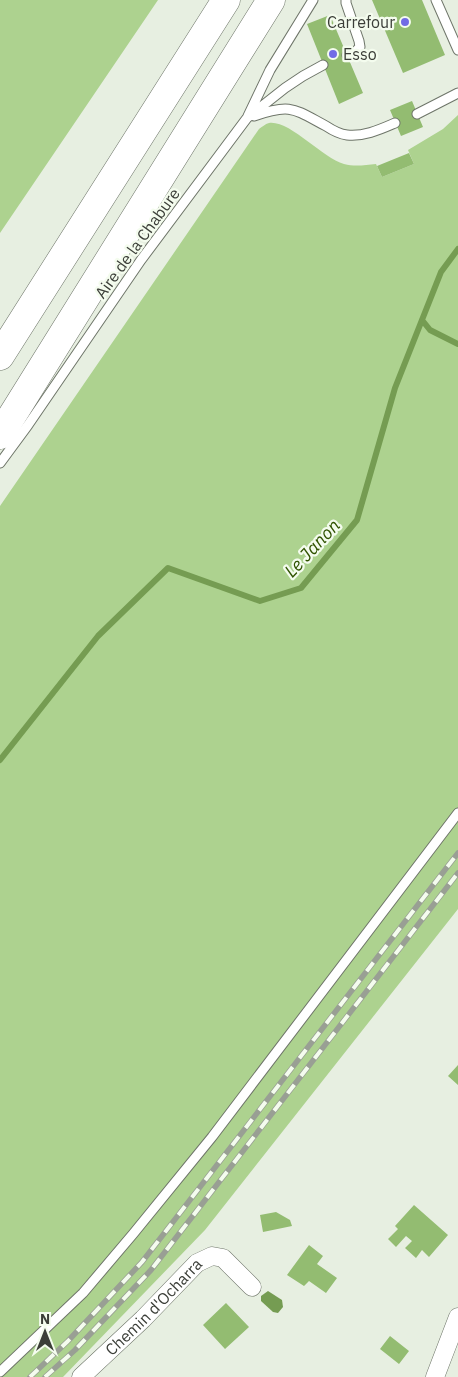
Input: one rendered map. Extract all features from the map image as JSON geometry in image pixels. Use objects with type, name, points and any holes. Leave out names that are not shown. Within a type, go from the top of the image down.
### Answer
[{"type":"highway","points":[[0,356],[226,0]]},
{"type":"highway","points":[[0,435],[271,0]]},
{"type":"street","name":"Chemin d'Ocharra","points":[[81,1377],[143,1319],[197,1263],[212,1256],[223,1258],[252,1287]]},
{"type":"street","points":[[435,1377],[458,1317]]},
{"type":"lane","points":[[247,118],[270,70],[313,0]]},
{"type":"lane","points":[[346,0],[360,47],[355,52],[347,55]]},
{"type":"lane","points":[[436,0],[458,50]]},
{"type":"lane","name":"Aire de la Chabure","points":[[0,463],[140,260],[247,118],[291,84],[323,65]]},
{"type":"lane","points":[[418,114],[458,93]]},
{"type":"lane","points":[[247,118],[278,108],[287,108],[296,110],[337,132],[347,135],[367,133],[396,123]]},
{"type":"lane","points":[[0,1372],[83,1293],[133,1234],[212,1137],[458,813]]},
{"type":"shaded area","points":[[0,0],[158,0],[0,233]]},
{"type":"shaded area","points":[[458,115],[458,909],[205,1230],[63,1377],[0,1377],[0,506],[259,129],[269,123],[286,127],[326,155],[344,164],[356,166],[376,164],[382,177],[414,164],[408,150],[443,129]]},
{"type":"shaded area","points":[[268,1291],[282,1300],[283,1307],[278,1313],[273,1312],[261,1301],[261,1296]]},
{"type":"building","points":[[372,0],[422,0],[445,55],[403,73]]},
{"type":"building","points":[[330,15],[363,93],[339,104],[307,24]]},
{"type":"building","points":[[412,101],[423,127],[401,136],[390,110]]},
{"type":"building","points":[[409,153],[414,164],[382,177],[377,166]]},
{"type":"building","points":[[458,1065],[458,1085],[448,1076]]},
{"type":"building","points":[[414,1205],[448,1235],[429,1257],[422,1250],[416,1258],[405,1248],[412,1241],[406,1236],[396,1247],[388,1239],[398,1229],[395,1226]]},
{"type":"building","points":[[276,1212],[290,1220],[292,1226],[263,1232],[260,1215]]},
{"type":"building","points":[[309,1245],[323,1256],[317,1264],[337,1278],[326,1293],[309,1281],[304,1286],[287,1275]]},
{"type":"building","points":[[226,1303],[249,1327],[225,1349],[203,1325]]},
{"type":"building","points":[[390,1336],[409,1351],[399,1364],[380,1349]]},
{"type":"waterway","name":"Le Janon","points":[[0,760],[98,636],[168,568],[260,601],[301,588],[357,520],[395,388],[441,272],[458,249]]},
{"type":"waterway","points":[[422,320],[430,330],[458,344]]},
{"type":"railway","points":[[30,1377],[68,1341],[142,1262],[458,853]]},
{"type":"railway","points":[[45,1377],[75,1350],[151,1270],[458,873]]},
{"type":"place","name":"Carrefour","points":[[405,22]]},
{"type":"place","name":"Esso","points":[[333,54]]}]
